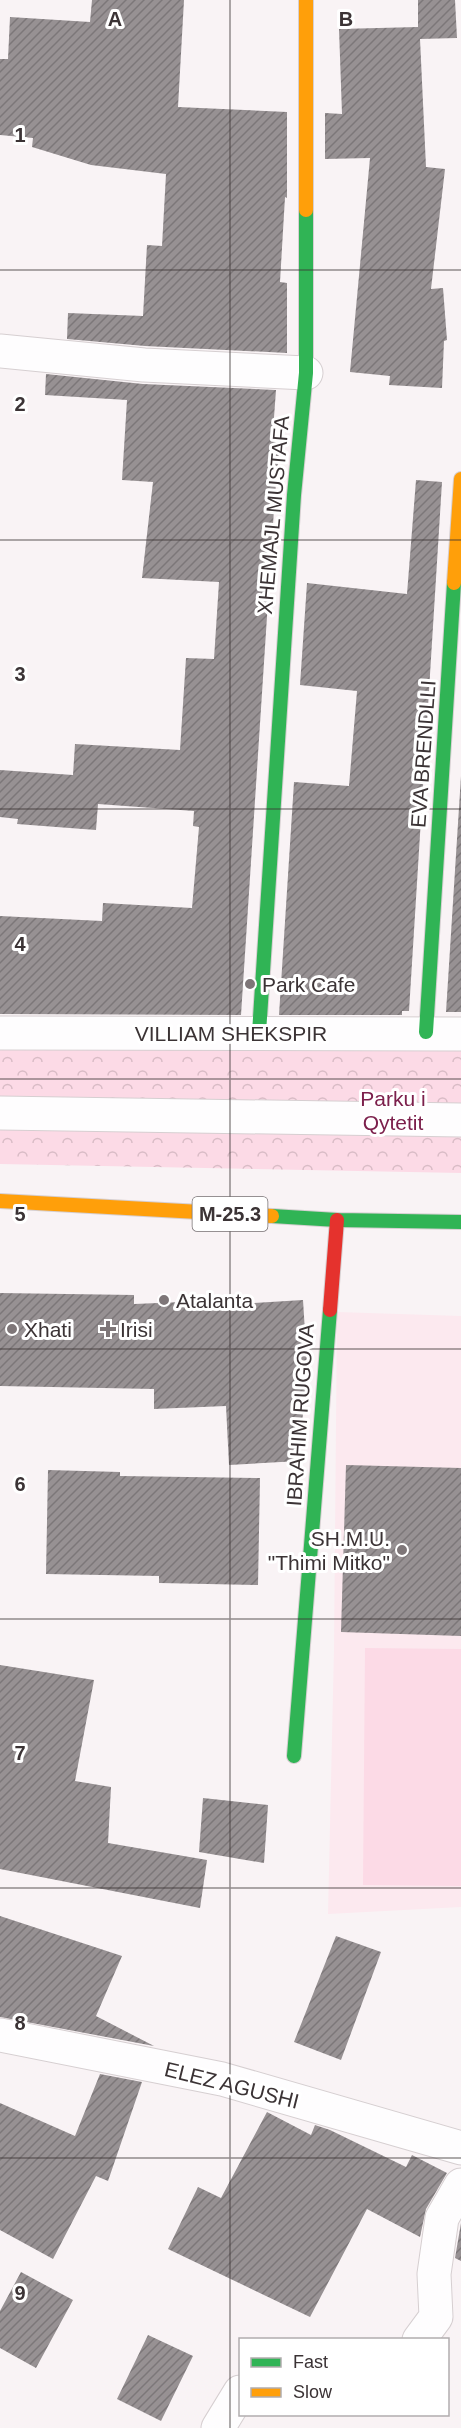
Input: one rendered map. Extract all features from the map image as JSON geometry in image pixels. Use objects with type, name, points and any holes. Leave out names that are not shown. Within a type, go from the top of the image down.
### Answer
[{"type":"street","name":"XHEMAJL MUSTAFA","points":[[259,1034],[294,495],[306,372],[306,0]]},
{"type":"street","points":[[0,351],[144,365],[306,372]]},
{"type":"street","name":"EVA BRENDLLI","points":[[426,1032],[461,479]]},
{"type":"street","name":"VILLIAM SHEKSPIR","points":[[0,1033],[426,1032],[461,1034]]},
{"type":"street","points":[[0,1113],[461,1120]]},
{"type":"street","name":"M-25.3","points":[[0,1201],[337,1220],[461,1222]]},
{"type":"street","name":"IBRAHIM RUGOVA","points":[[294,1756],[337,1220]]},
{"type":"street","name":"ELEZ AGUSHI","points":[[0,2035],[222,2079],[461,2148]]},
{"type":"street","points":[[420,2338],[436,2317],[434,2274],[442,2218],[461,2185]]},
{"type":"street","points":[[218,2428],[239,2394]]},
{"type":"shaded area","points":[[337,1312],[461,1316],[461,1907],[328,1914],[334,1649]]},
{"type":"green space","name":"Parku i Qytetit","points":[[0,1042],[461,1050],[461,1173],[0,1164]]},
{"type":"green space","points":[[365,1648],[461,1649],[461,1886],[363,1885]]},
{"type":"building","points":[[92,0],[184,0],[178,107],[287,112],[287,198],[285,197],[280,282],[287,283],[287,353],[145,346],[67,339],[68,313],[143,316],[147,245],[162,246],[166,174],[91,165],[32,147],[33,138],[0,135],[0,59],[8,59],[10,17],[90,22]]},
{"type":"building","points":[[418,0],[455,0],[457,38],[420,39],[426,167],[445,169],[431,289],[443,288],[447,340],[444,341],[442,388],[389,385],[390,376],[350,372],[370,158],[325,159],[325,113],[342,114],[339,29],[418,27]]},
{"type":"building","points":[[46,374],[143,384],[276,390],[273,431],[281,432],[241,1015],[0,1014],[0,916],[102,921],[103,903],[192,908],[199,827],[193,826],[194,811],[98,804],[96,830],[17,824],[18,819],[0,817],[0,770],[73,775],[75,744],[180,750],[186,658],[214,659],[219,582],[142,578],[153,482],[122,480],[127,400],[45,395]]},
{"type":"building","points":[[416,480],[442,482],[409,1011],[402,1011],[402,1015],[279,1015],[294,782],[349,786],[357,691],[300,685],[307,583],[407,594]]},
{"type":"building","points":[[461,776],[461,1012],[446,1012]]},
{"type":"building","points":[[0,1293],[134,1295],[134,1304],[207,1301],[207,1306],[303,1300],[307,1364],[299,1461],[229,1465],[226,1406],[154,1409],[154,1389],[0,1386]]},
{"type":"building","name":"SH.M.U. \"Thimi Mitko\"","points":[[346,1465],[461,1468],[461,1636],[341,1632]]},
{"type":"building","points":[[48,1470],[120,1472],[120,1476],[260,1478],[258,1585],[159,1583],[159,1576],[46,1574]]},
{"type":"building","points":[[0,1665],[94,1680],[75,1781],[111,1787],[108,1843],[207,1860],[200,1908],[0,1869]]},
{"type":"building","points":[[203,1798],[268,1805],[264,1863],[199,1852]]},
{"type":"building","points":[[0,1916],[122,1956],[96,2016],[154,2046],[0,2017]]},
{"type":"building","points":[[336,1936],[381,1952],[341,2060],[294,2042]]},
{"type":"building","points":[[100,2074],[142,2082],[108,2181],[96,2176],[53,2259],[0,2230],[0,2103],[75,2136]]},
{"type":"building","points":[[267,2112],[311,2135],[315,2125],[406,2167],[412,2155],[447,2173],[426,2209],[420,2237],[367,2209],[310,2317],[168,2249],[198,2187],[221,2198]]},
{"type":"building","points":[[461,2223],[461,2261],[455,2258]]},
{"type":"building","points":[[21,2272],[73,2300],[36,2368],[0,2348],[0,2311]]},
{"type":"building","points":[[148,2335],[193,2356],[161,2421],[117,2399]]},
{"type":"traffic: fast","points":[[259,1033],[294,495],[306,373],[306,210]]},
{"type":"traffic: fast","points":[[426,1032],[454,583]]},
{"type":"traffic: fast","points":[[272,1216],[337,1220],[461,1222]]},
{"type":"traffic: fast","points":[[294,1756],[330,1310]]},
{"type":"traffic: slow","points":[[306,0],[306,210]]},
{"type":"traffic: slow","points":[[454,583],[461,479]]},
{"type":"traffic: slow","points":[[0,1201],[272,1216]]},
{"type":"traffic: jam","points":[[330,1310],[337,1220]]},
{"type":"place","name":"Park Cafe","points":[[250,984]]},
{"type":"place","name":"Atalanta","points":[[164,1300]]},
{"type":"place","name":"Xhati","points":[[12,1329]]},
{"type":"place","name":"Irisi","points":[[108,1329]]},
{"type":"place","name":"SH.M.U. \"Thimi Mitko\"","points":[[402,1550]]}]
